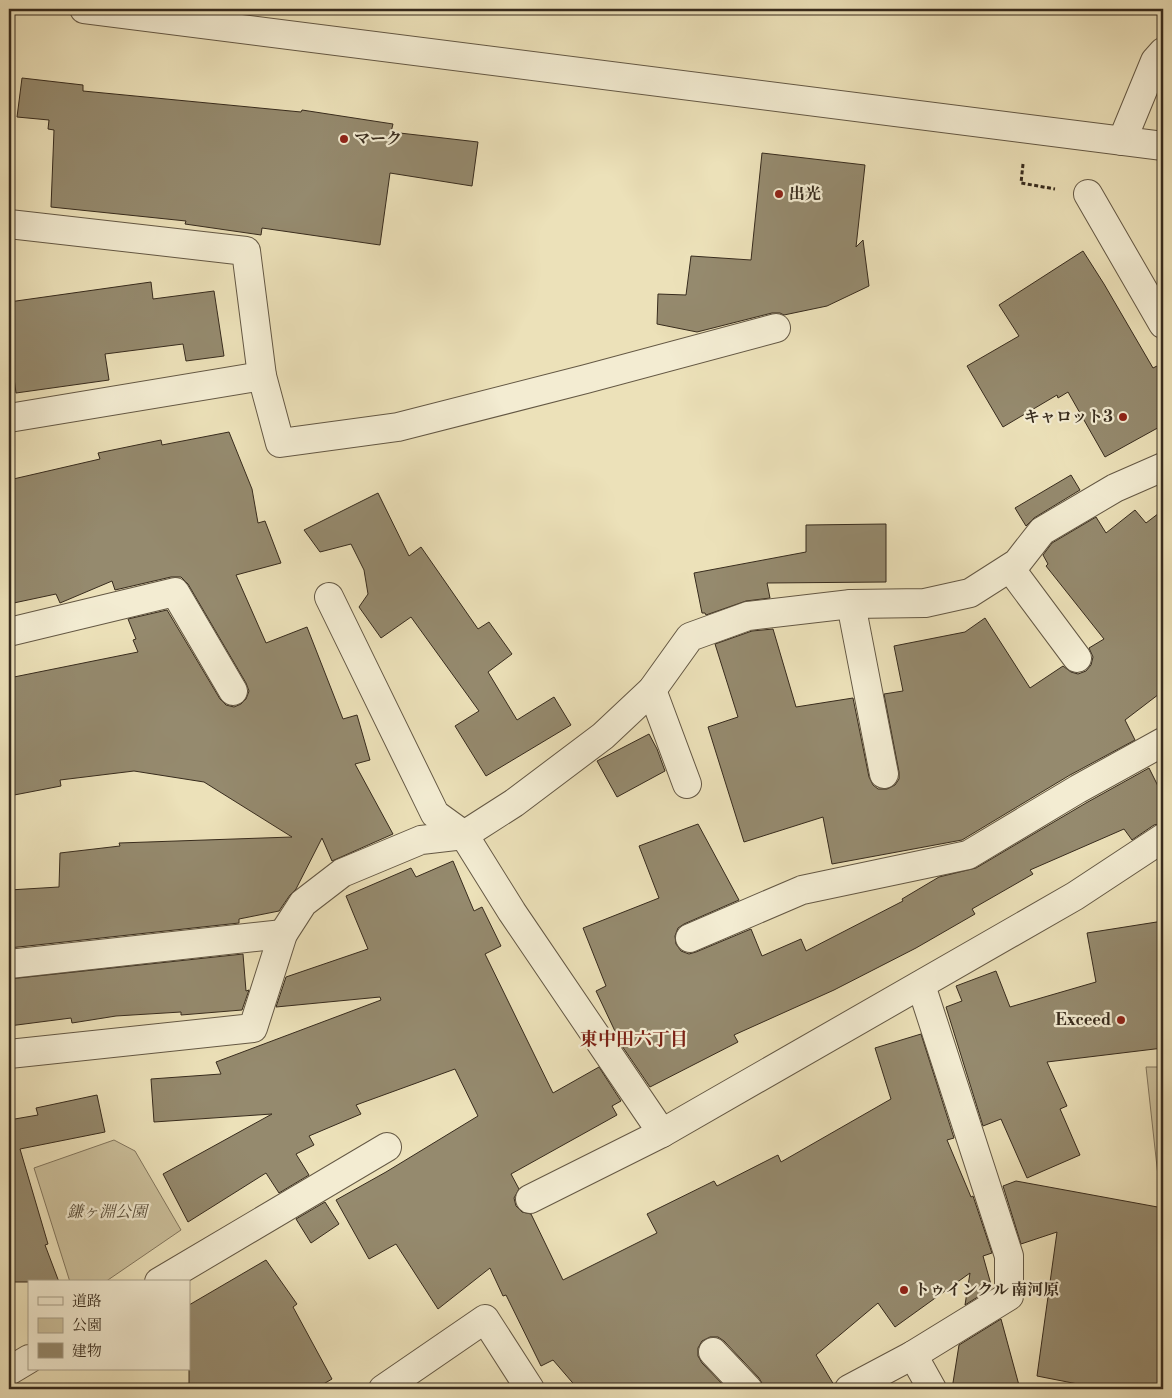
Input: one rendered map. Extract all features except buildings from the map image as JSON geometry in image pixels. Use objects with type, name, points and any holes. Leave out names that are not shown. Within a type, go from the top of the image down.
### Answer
[{"type":"street","points":[[84,9],[1163,146]]},
{"type":"street","points":[[1122,141],[1156,61],[1163,52]]},
{"type":"street","points":[[1088,194],[1163,324]]},
{"type":"street","points":[[9,224],[246,251],[262,376],[280,443],[398,427],[596,377],[776,328]]},
{"type":"street","points":[[9,418],[262,376]]},
{"type":"street","points":[[9,1054],[253,1028],[283,934],[303,903],[342,873],[421,840],[464,835],[514,803],[604,736],[652,690],[690,637],[748,616],[851,604],[926,603],[970,593],[1017,563],[1042,531],[1115,488],[1163,467]]},
{"type":"street","points":[[1010,568],[1077,658]]},
{"type":"street","points":[[9,632],[175,592],[233,691]]},
{"type":"street","points":[[329,597],[435,814],[464,835],[512,912],[662,1133]]},
{"type":"street","points":[[851,604],[884,774]]},
{"type":"street","points":[[652,690],[687,784]]},
{"type":"street","points":[[690,938],[802,890],[968,855],[1163,742]]},
{"type":"street","points":[[530,1199],[662,1133],[1075,896],[1163,838]]},
{"type":"street","points":[[9,964],[283,934]]},
{"type":"street","points":[[849,1389],[913,1355],[1009,1296],[1009,1256],[921,985]]},
{"type":"street","points":[[162,1280],[387,1147]]},
{"type":"street","points":[[382,1389],[485,1319],[530,1389]]},
{"type":"street","points":[[713,1352],[748,1389]]},
{"type":"street","points":[[913,1355],[932,1389]]},
{"type":"street","points":[[9,1370],[28,1360]]},
{"type":"path","points":[[1023,164],[1021,183],[1088,194]]},
{"type":"green space","points":[[1146,1067],[1163,1067],[1163,1186],[1159,1185]]},
{"type":"green space","name":"鎌ヶ淵公園","points":[[114,1140],[135,1151],[181,1230],[108,1280],[69,1280],[34,1168]]},
{"type":"place","name":"マーク","points":[[344,139]]},
{"type":"place","name":"出光","points":[[779,194]]},
{"type":"place","name":"キャロット3","points":[[1123,417]]},
{"type":"place","name":"Exceed","points":[[1121,1020]]},
{"type":"place","name":"トゥインクル 南河原","points":[[904,1290]]},
{"type":"district","name":"東中田六丁目","points":[[634,1039]]}]
